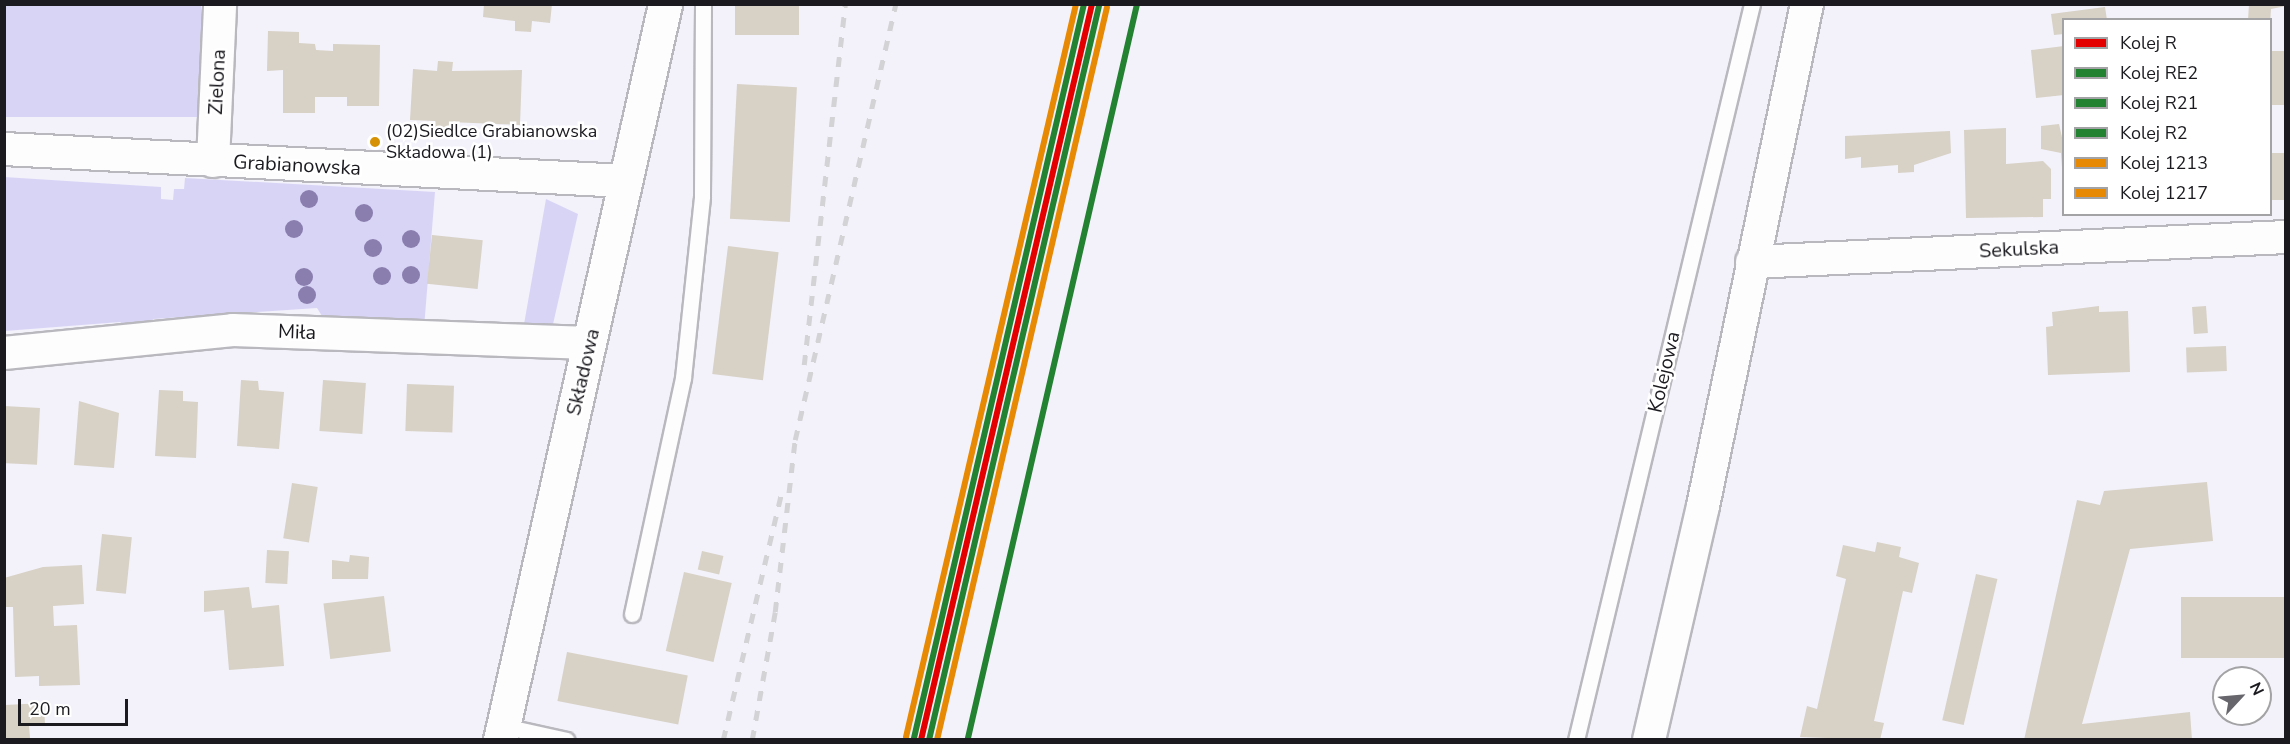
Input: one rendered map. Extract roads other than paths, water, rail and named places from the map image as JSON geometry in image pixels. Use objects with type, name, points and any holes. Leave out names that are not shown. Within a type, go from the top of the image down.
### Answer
[{"type":"main road","name":"Składowa","points":[[501,733],[665,4]]},
{"type":"street","name":"Zielona","points":[[213,160],[220,4]]},
{"type":"street","points":[[1649,740],[1807,4]]},
{"type":"street","name":"Grabianowska","points":[[4,149],[625,181]]},
{"type":"street","name":"Sekulska","points":[[1752,262],[2286,237]]},
{"type":"street","name":"Miła","points":[[4,353],[233,330],[590,343]]},
{"type":"lane","points":[[632,614],[683,378],[702,196],[703,4]]},
{"type":"lane","name":"Kolejowa","points":[[1576,740],[1752,4]]},
{"type":"lane","points":[[501,733],[566,740]]},
{"type":"railway","points":[[804,365],[845,4]]},
{"type":"railway","points":[[752,740],[775,612],[795,440],[896,4]]},
{"type":"railway","points":[[723,740],[781,495]]},
{"type":"rail line","name":"1217","points":[[906,737],[1076,4]]},
{"type":"rail line","name":"R2","points":[[914,738],[1084,4]]},
{"type":"rail line","name":"R","points":[[921,740],[1092,4]]},
{"type":"rail line","name":"R21","points":[[968,738],[1137,4]]},
{"type":"rail line","name":"RE2","points":[[929,740],[1099,6]]},
{"type":"rail line","name":"1213","points":[[937,740],[1107,7]]},
{"type":"place","name":"(02)Siedlce Grabianowska Składowa (1)","points":[[375,142]]}]
